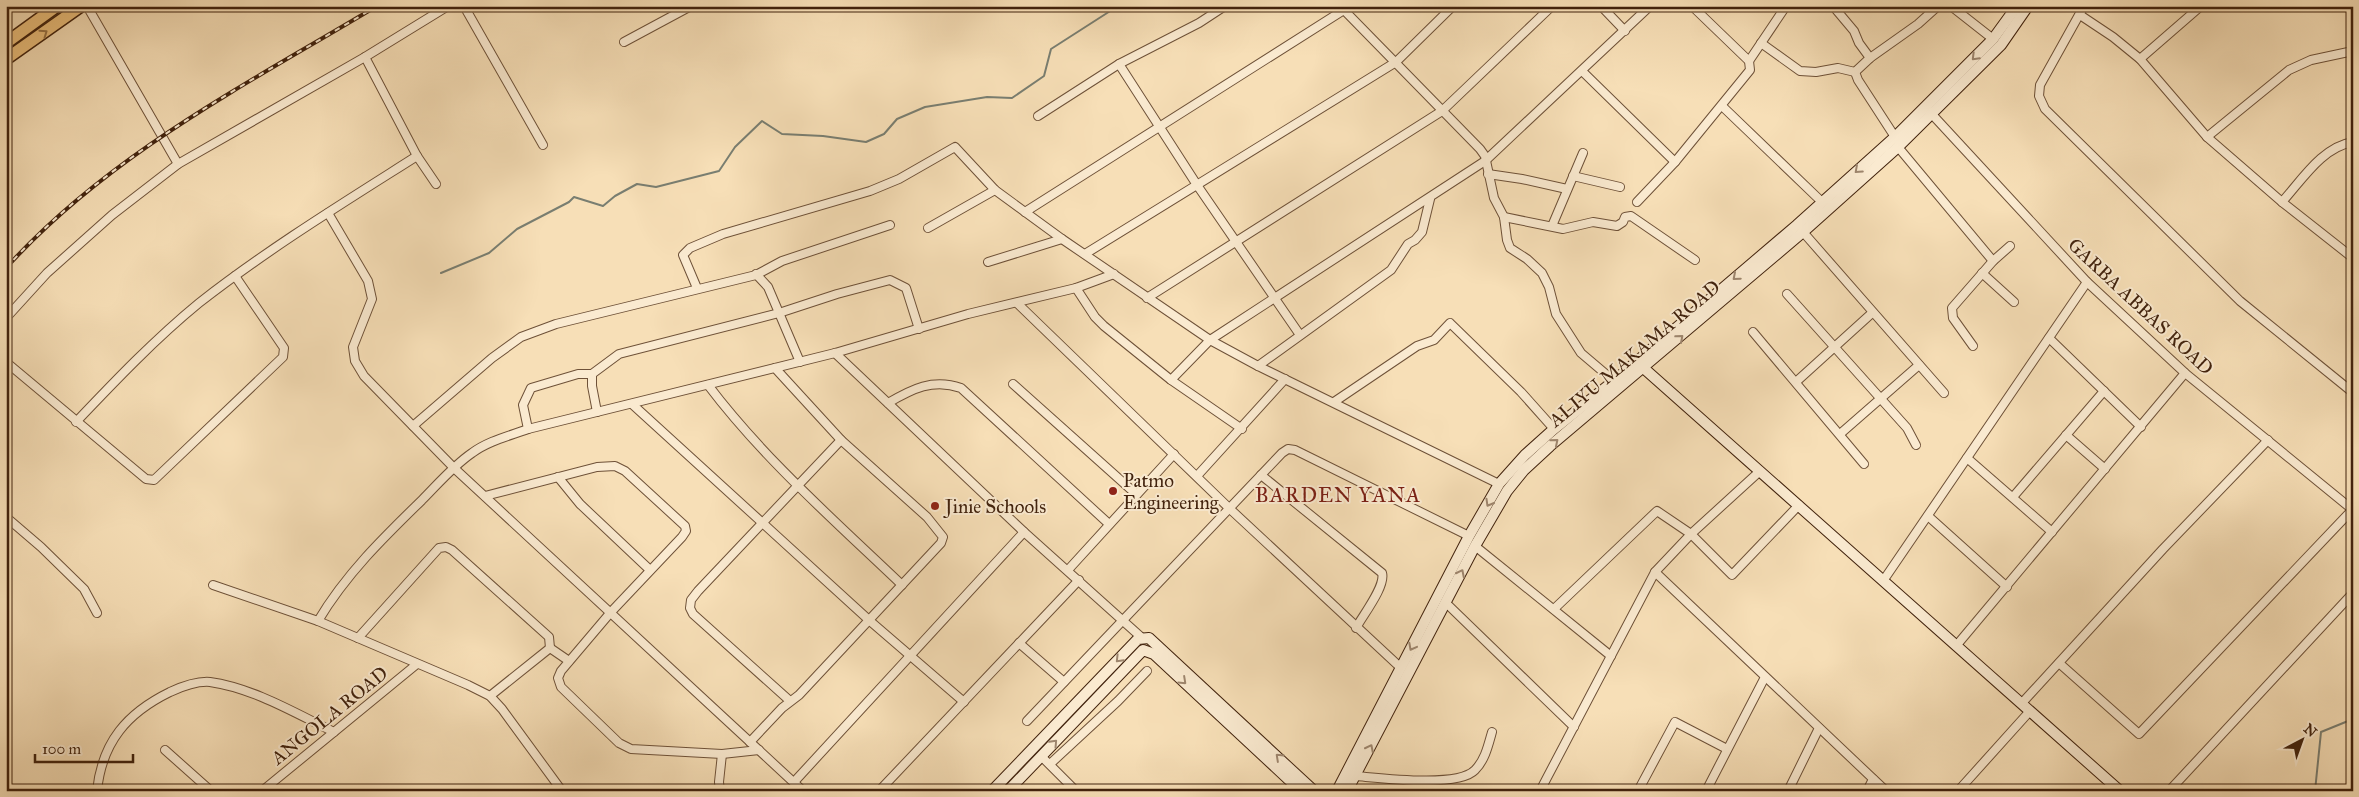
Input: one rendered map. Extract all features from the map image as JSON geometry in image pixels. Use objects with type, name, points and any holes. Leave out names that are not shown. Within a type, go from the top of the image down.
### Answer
[{"type":"main road","points":[[6,43],[57,6]]},
{"type":"main road","points":[[6,59],[81,6]]},
{"type":"street","points":[[87,6],[178,164]]},
{"type":"street","points":[[6,318],[47,273],[112,215],[178,164],[365,57],[448,6]]},
{"type":"street","points":[[464,6],[543,145]]},
{"type":"street","points":[[624,42],[691,6]]},
{"type":"street","points":[[1038,116],[1119,64],[1199,24],[1225,6]]},
{"type":"street","points":[[1085,254],[1396,62],[1453,6]]},
{"type":"street","points":[[1147,298],[1442,111],[1552,6]]},
{"type":"street","points":[[1600,6],[1625,31]]},
{"type":"street","points":[[1170,380],[1210,340],[1274,297],[1430,199],[1485,161],[1650,6]]},
{"type":"street","points":[[1637,202],[1675,162],[1750,70],[1749,61],[1692,6]]},
{"type":"street","points":[[1749,61],[1786,6]]},
{"type":"street","points":[[1833,6],[1854,31],[1859,43],[1870,58]]},
{"type":"street","points":[[1855,72],[1870,58],[1918,24],[1938,6]]},
{"type":"street","points":[[1951,6],[1993,38]]},
{"type":"street","name":"ALIYU MAKAMA ROAD","points":[[1928,111],[1993,38],[2017,6]]},
{"type":"street","name":"ALIYU MAKAMA ROAD","points":[[1337,791],[1469,536],[1499,484],[1525,455],[1554,428],[1614,382],[1640,365],[1803,232],[1928,111],[2001,45],[2028,6]]},
{"type":"street","points":[[2084,6],[2040,85],[2039,96],[2045,109],[2240,301],[2351,391]]},
{"type":"street","points":[[2140,59],[2201,6]]},
{"type":"street","points":[[1025,212],[1345,8],[1480,149],[1485,161],[1494,198],[1504,217],[1510,248],[1527,259],[1542,274],[1549,287],[1556,314],[1581,354],[1614,382]]},
{"type":"street","points":[[2080,15],[2113,37],[2140,59],[2207,137],[2282,202],[2353,258]]},
{"type":"street","points":[[1761,43],[1800,71],[1816,72],[1838,68],[1855,72]]},
{"type":"street","points":[[2207,137],[2289,70],[2311,60],[2353,51]]},
{"type":"street","points":[[365,57],[417,156],[436,184]]},
{"type":"street","points":[[1119,64],[1197,185],[1300,334]]},
{"type":"street","points":[[1582,71],[1675,162]]},
{"type":"street","points":[[1855,72],[1896,142],[1993,261]]},
{"type":"street","points":[[1722,106],[1822,202]]},
{"type":"street","name":"GARBA ABBAS ROAD","points":[[1928,111],[2087,282],[2185,373],[2353,510]]},
{"type":"street","name":"ALIYU MAKAMA ROAD","points":[[1347,791],[1475,546],[1507,491],[1524,470],[1822,202],[1896,142]]},
{"type":"street","points":[[2282,202],[2327,152],[2344,143],[2353,142]]},
{"type":"street","points":[[697,288],[683,256],[690,248],[724,234],[870,192],[900,179],[951,147],[960,150],[979,174],[995,190],[1062,239],[1210,340],[1258,366],[1499,484]]},
{"type":"street","points":[[1552,226],[1583,153]]},
{"type":"street","points":[[76,422],[124,372],[198,304],[235,276],[328,213],[417,156]]},
{"type":"street","points":[[1488,174],[1567,189]]},
{"type":"street","points":[[1573,176],[1620,187]]},
{"type":"street","points":[[928,228],[995,190]]},
{"type":"street","points":[[1258,366],[1391,270],[1408,244],[1415,240],[1422,232],[1430,199]]},
{"type":"street","points":[[328,213],[368,281],[372,299],[353,347],[355,361],[364,376],[454,468],[803,791]]},
{"type":"street","points":[[1504,217],[1563,229],[1592,222],[1617,226],[1623,222],[1625,217],[1631,216],[1695,260]]},
{"type":"street","points":[[413,426],[492,358],[521,337],[556,324],[756,274],[782,261],[890,225]]},
{"type":"street","points":[[1803,232],[1944,393]]},
{"type":"street","points":[[988,262],[1062,239]]},
{"type":"street","points":[[1973,346],[1951,312],[1952,308],[1993,261],[2010,246]]},
{"type":"street","points":[[1982,273],[2014,302]]},
{"type":"street","points":[[756,274],[768,287],[800,362]]},
{"type":"street","points":[[318,621],[334,593],[367,553],[454,468],[472,453],[489,443],[528,429],[835,353],[968,314],[1018,304],[1076,288],[1114,274]]},
{"type":"street","points":[[6,362],[146,479],[154,480],[280,360],[284,353],[284,348],[235,276]]},
{"type":"street","points":[[528,429],[523,405],[531,388],[578,374],[592,374],[618,354],[779,314],[837,294],[890,280],[906,288],[919,329]]},
{"type":"street","points":[[1883,581],[2087,282]]},
{"type":"street","points":[[1076,288],[1095,317],[1170,380],[1242,428]]},
{"type":"street","points":[[1787,294],[1906,428],[1916,445]]},
{"type":"street","points":[[1018,304],[1229,508],[1401,668]]},
{"type":"street","points":[[1797,381],[1872,313]]},
{"type":"street","points":[[1334,402],[1417,346],[1434,340],[1450,323],[1521,392],[1554,428]]},
{"type":"street","points":[[1754,332],[1797,381],[1864,464]]},
{"type":"street","points":[[2049,338],[2140,427]]},
{"type":"street","points":[[835,353],[1024,532],[1079,580],[1140,638],[1149,638],[1301,791]]},
{"type":"street","points":[[1640,365],[2120,791]]},
{"type":"street","points":[[1840,434],[1919,365]]},
{"type":"street","points":[[750,742],[790,701],[799,695],[870,621],[941,543],[943,538],[928,517],[841,440],[776,368]]},
{"type":"street","points":[[1956,646],[2185,373]]},
{"type":"street","points":[[592,374],[592,386],[597,412]]},
{"type":"street","points":[[1197,476],[1285,379]]},
{"type":"street","points":[[888,403],[912,388],[934,384],[949,384],[961,388],[1109,524]]},
{"type":"street","points":[[1013,384],[1136,494]]},
{"type":"street","points":[[708,385],[743,428],[798,486],[902,585]]},
{"type":"street","points":[[2013,497],[2104,391]]},
{"type":"street","points":[[632,404],[910,657],[964,702]]},
{"type":"street","points":[[2066,435],[2105,469]]},
{"type":"street","points":[[790,701],[693,614],[690,608],[691,600],[762,522],[841,440]]},
{"type":"street","points":[[2022,704],[2162,549],[2268,440]]},
{"type":"street","points":[[1027,721],[1229,508],[1288,449],[1295,450],[1469,536]]},
{"type":"street","points":[[1068,570],[1174,454]]},
{"type":"street","points":[[1967,458],[2052,532]]},
{"type":"street","points":[[485,496],[597,467],[616,466],[625,471],[685,526],[686,531],[682,537],[611,612],[569,661],[558,678],[561,687],[619,743],[631,749],[722,754],[759,750]]},
{"type":"street","points":[[1540,791],[1655,572],[1692,534],[1760,471]]},
{"type":"street","points":[[1261,475],[1382,573],[1383,578],[1380,587],[1356,628]]},
{"type":"street","points":[[558,477],[580,504],[650,570]]},
{"type":"street","points":[[1554,609],[1657,510],[1692,534],[1732,575],[1799,505]]},
{"type":"street","points":[[2059,663],[2139,734],[2353,510]]},
{"type":"street","points":[[1928,516],[2007,587]]},
{"type":"street","points":[[6,517],[41,547],[84,589],[97,613]]},
{"type":"street","points":[[794,782],[1024,532]]},
{"type":"street","points":[[1475,546],[1611,656]]},
{"type":"street","points":[[358,638],[439,548],[446,547],[452,550],[549,637],[550,648]]},
{"type":"street","points":[[1655,572],[1886,791]]},
{"type":"street","points":[[879,791],[1079,580]]},
{"type":"street","points":[[213,585],[318,621],[490,696],[562,791]]},
{"type":"street","points":[[2169,791],[2353,593]]},
{"type":"street","points":[[1446,603],[1574,727]]},
{"type":"street","points":[[993,791],[1140,638]]},
{"type":"street","points":[[1020,643],[1064,682]]},
{"type":"street","points":[[550,648],[569,661]]},
{"type":"street","points":[[490,696],[550,648]]},
{"type":"street","points":[[1008,791],[1143,650],[1154,654],[1203,693],[1314,791]]},
{"type":"street","name":"ANGOLA ROAD","points":[[262,791],[417,664]]},
{"type":"street","points":[[1050,764],[1118,701],[1147,671]]},
{"type":"street","points":[[1706,791],[1765,677]]},
{"type":"street","points":[[97,791],[112,740],[122,726],[150,702],[180,687],[209,682],[240,691],[271,702],[334,732]]},
{"type":"street","points":[[1958,791],[2030,711]]},
{"type":"street","points":[[1638,791],[1675,722],[1727,749]]},
{"type":"street","points":[[1788,791],[1819,728]]},
{"type":"street","points":[[1356,776],[1405,781],[1457,779],[1467,776],[1474,771],[1486,754],[1492,732]]},
{"type":"street","points":[[166,750],[211,791]]},
{"type":"street","points":[[720,791],[718,782],[722,754]]},
{"type":"street","points":[[1042,757],[1076,791]]},
{"type":"street","points":[[1867,791],[1874,779]]},
{"type":"waterway","points":[[441,273],[489,253],[517,229],[569,202],[574,197],[603,206],[615,196],[637,184],[656,187],[719,171],[735,147],[762,121],[782,134],[823,136],[866,142],[884,134],[897,119],[925,107],[987,97],[1012,98],[1044,76],[1051,49],[1118,6]]},
{"type":"waterway","points":[[2315,791],[2321,732],[2353,719]]},
{"type":"railway","points":[[6,268],[46,227],[89,190],[134,156],[230,93],[377,6]]},
{"type":"place","name":"Patmo Engineering","points":[[1113,491]]},
{"type":"place","name":"Jinie Schools","points":[[935,506]]},
{"type":"district","name":"BARDEN YANA","points":[[1338,495]]}]
